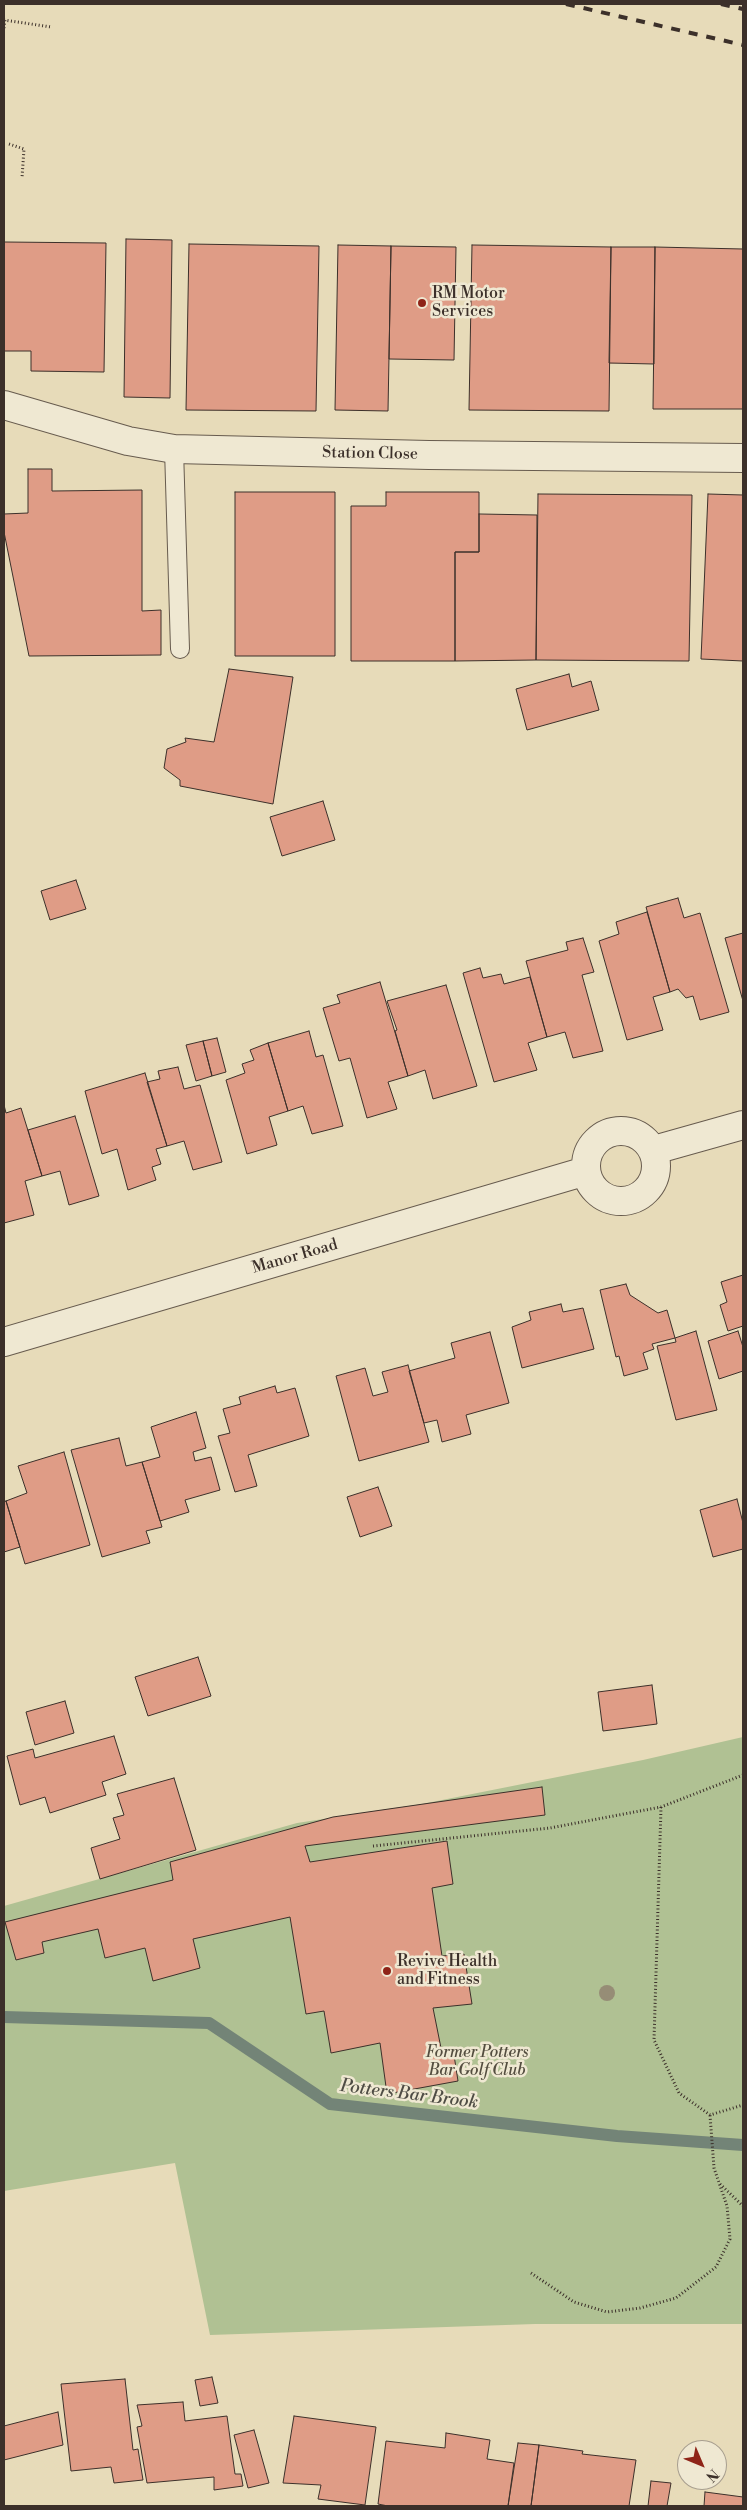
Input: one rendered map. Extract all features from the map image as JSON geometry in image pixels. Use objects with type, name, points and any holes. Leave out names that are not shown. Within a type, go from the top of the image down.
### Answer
[{"type":"street","name":"Station Close","points":[[4,404],[128,441],[174,449],[429,455],[743,458]]},
{"type":"street","points":[[654,1150],[743,1124]]},
{"type":"street","points":[[628,1131],[639,1135],[648,1141],[654,1150],[657,1162],[656,1174],[651,1186],[632,1200],[619,1201],[608,1198],[597,1192],[590,1182],[586,1170],[590,1149],[597,1140],[611,1132],[628,1131]]},
{"type":"street","name":"Manor Road","points":[[4,1342],[586,1170]]},
{"type":"lane","points":[[174,449],[180,649]]},
{"type":"path","points":[[4,28],[4,20],[51,27]]},
{"type":"path","points":[[9,144],[24,149],[22,178]]},
{"type":"path","points":[[373,1846],[550,1828],[661,1807],[743,1775]]},
{"type":"path","points":[[661,1807],[654,2040],[679,2093],[710,2115]]},
{"type":"path","points":[[710,2115],[743,2105]]},
{"type":"path","points":[[531,2272],[574,2302],[607,2312],[640,2308],[676,2298],[716,2267],[730,2239],[727,2206],[714,2168],[710,2115]]},
{"type":"path","points":[[719,2183],[743,2206]]},
{"type":"green space","name":"Former Potters Bar Golf Club","points":[[743,1737],[743,2324],[535,2324],[210,2335],[175,2163],[4,2191],[4,1906],[297,1823],[422,1804],[643,1760]]},
{"type":"building","points":[[126,239],[172,240],[170,398],[124,397]]},
{"type":"building","points":[[4,242],[106,243],[104,372],[31,371],[31,351],[4,351]]},
{"type":"building","points":[[189,244],[319,246],[316,411],[186,410]]},
{"type":"building","points":[[338,245],[391,246],[388,411],[335,410]]},
{"type":"building","points":[[472,245],[611,247],[609,411],[469,410]]},
{"type":"building","name":"RM Motor Services","points":[[391,246],[456,247],[454,360],[389,359]]},
{"type":"building","points":[[611,247],[655,247],[654,364],[609,363]]},
{"type":"building","points":[[655,247],[743,249],[743,409],[653,409]]},
{"type":"building","points":[[28,469],[52,469],[52,491],[142,490],[142,611],[161,610],[161,655],[29,656],[4,532],[4,514],[28,513]]},
{"type":"building","points":[[235,492],[335,492],[335,656],[235,656]]},
{"type":"building","points":[[386,492],[479,492],[479,552],[455,552],[455,661],[351,661],[351,506],[386,506]]},
{"type":"building","points":[[538,494],[692,495],[689,661],[536,660]]},
{"type":"building","points":[[708,494],[743,495],[743,661],[701,659]]},
{"type":"building","points":[[479,514],[537,515],[536,660],[455,661],[455,552],[479,552]]},
{"type":"building","points":[[229,669],[293,677],[273,804],[180,786],[180,780],[164,768],[167,749],[186,742],[185,738],[214,742]]},
{"type":"building","points":[[569,674],[572,687],[591,681],[599,710],[527,730],[516,689]]},
{"type":"building","points":[[323,801],[335,840],[282,856],[270,817]]},
{"type":"building","points":[[76,880],[86,909],[50,920],[41,891]]},
{"type":"building","points":[[678,898],[684,918],[700,913],[729,1012],[700,1020],[693,996],[686,998],[678,989],[670,992],[646,907]]},
{"type":"building","points":[[647,912],[670,992],[653,997],[663,1030],[627,1040],[599,941],[619,934],[616,922]]},
{"type":"building","points":[[743,933],[743,1001],[725,938]]},
{"type":"building","points":[[583,938],[594,972],[582,975],[603,1051],[573,1058],[565,1032],[547,1037],[526,961],[568,950],[566,942]]},
{"type":"building","points":[[480,968],[483,978],[501,974],[504,984],[530,977],[547,1037],[528,1043],[537,1070],[494,1082],[463,973]]},
{"type":"building","points":[[380,982],[408,1076],[388,1082],[397,1109],[367,1118],[350,1058],[339,1061],[323,1008],[340,1003],[337,995]]},
{"type":"building","points":[[446,985],[477,1086],[433,1099],[425,1070],[408,1076],[395,1031],[397,1030],[387,1001]]},
{"type":"building","points":[[309,1031],[316,1057],[323,1055],[343,1126],[312,1134],[303,1106],[288,1111],[268,1043]]},
{"type":"building","points":[[217,1038],[226,1072],[212,1076],[203,1041]]},
{"type":"building","points":[[203,1041],[212,1076],[196,1081],[186,1045]]},
{"type":"building","points":[[268,1043],[288,1111],[269,1117],[277,1145],[247,1154],[226,1080],[245,1073],[242,1064],[254,1060],[250,1050]]},
{"type":"building","points":[[178,1067],[184,1089],[200,1085],[222,1162],[193,1170],[184,1141],[167,1146],[147,1082],[160,1079],[158,1071]]},
{"type":"building","points":[[145,1073],[167,1146],[156,1149],[161,1164],[152,1167],[156,1180],[128,1190],[117,1149],[102,1154],[85,1091]]},
{"type":"building","points":[[4,1105],[6,1113],[21,1108],[42,1176],[25,1181],[34,1215],[4,1223]]},
{"type":"building","points":[[75,1116],[99,1196],[69,1205],[60,1171],[42,1176],[28,1130]]},
{"type":"building","points":[[743,1275],[743,1326],[728,1331],[720,1305],[727,1302],[721,1282]]},
{"type":"building","points":[[626,1284],[630,1295],[658,1313],[667,1310],[675,1338],[652,1344],[654,1349],[643,1353],[648,1369],[624,1376],[619,1356],[616,1357],[600,1290]]},
{"type":"building","points":[[561,1304],[563,1312],[583,1308],[594,1349],[522,1368],[512,1327],[531,1320],[529,1312]]},
{"type":"building","points":[[696,1331],[717,1410],[676,1420],[657,1346],[676,1342],[675,1338]]},
{"type":"building","points":[[738,1331],[743,1347],[743,1371],[719,1379],[708,1341]]},
{"type":"building","points":[[490,1332],[509,1403],[466,1415],[471,1434],[442,1442],[437,1420],[424,1423],[409,1371],[455,1358],[451,1343]]},
{"type":"building","points":[[408,1365],[429,1442],[359,1461],[336,1376],[365,1368],[373,1396],[388,1392],[382,1372]]},
{"type":"building","points":[[275,1386],[277,1393],[295,1388],[309,1436],[248,1455],[257,1486],[235,1492],[218,1436],[230,1433],[223,1409],[241,1404],[239,1397]]},
{"type":"building","points":[[196,1412],[206,1448],[193,1452],[195,1461],[211,1457],[220,1490],[185,1500],[189,1512],[160,1521],[142,1462],[160,1457],[151,1427]]},
{"type":"building","points":[[119,1438],[126,1466],[142,1462],[162,1527],[146,1531],[150,1543],[102,1557],[71,1450]]},
{"type":"building","points":[[64,1452],[90,1545],[25,1564],[6,1501],[27,1493],[18,1466]]},
{"type":"building","points":[[378,1487],[392,1526],[360,1537],[347,1497]]},
{"type":"building","points":[[737,1499],[743,1523],[743,1549],[713,1557],[700,1510]]},
{"type":"building","points":[[6,1501],[20,1547],[4,1552],[4,1502]]},
{"type":"building","points":[[198,1657],[211,1696],[148,1716],[135,1677]]},
{"type":"building","points":[[652,1685],[657,1724],[603,1731],[598,1692]]},
{"type":"building","points":[[65,1701],[74,1733],[35,1745],[26,1712]]},
{"type":"building","points":[[114,1736],[126,1774],[102,1782],[106,1795],[50,1813],[45,1797],[20,1805],[7,1756],[33,1749],[35,1758]]},
{"type":"building","points":[[174,1778],[196,1850],[100,1879],[91,1848],[120,1839],[113,1818],[124,1815],[117,1794]]},
{"type":"building","points":[[542,1787],[545,1815],[305,1846],[310,1862],[447,1841],[453,1884],[432,1888],[442,1956],[464,1954],[472,2004],[433,2008],[443,2058],[454,2055],[458,2081],[387,2094],[380,2043],[331,2053],[324,2011],[306,2014],[290,1917],[193,1939],[200,1968],[153,1981],[145,1948],[105,1958],[98,1929],[42,1942],[44,1953],[16,1960],[5,1922],[173,1880],[170,1862],[333,1817]]},
{"type":"building","points":[[212,2377],[218,2403],[200,2406],[195,2380]]},
{"type":"building","points":[[125,2379],[133,2450],[138,2449],[143,2480],[114,2483],[111,2467],[71,2471],[61,2384]]},
{"type":"building","points":[[183,2402],[185,2421],[227,2416],[235,2474],[241,2474],[243,2486],[214,2490],[214,2477],[147,2483],[137,2427],[142,2426],[137,2405]]},
{"type":"building","points":[[58,2412],[63,2445],[4,2460],[4,2426]]},
{"type":"building","points":[[294,2416],[376,2427],[365,2505],[318,2499],[321,2485],[283,2483]]},
{"type":"building","points":[[254,2430],[269,2483],[248,2488],[234,2435]]},
{"type":"building","points":[[446,2433],[490,2440],[487,2459],[514,2463],[508,2506],[388,2506],[378,2504],[386,2441],[445,2448]]},
{"type":"building","points":[[518,2443],[539,2445],[531,2506],[508,2506]]},
{"type":"building","points":[[539,2445],[583,2451],[582,2454],[636,2460],[629,2506],[531,2506]]},
{"type":"building","points":[[651,2481],[671,2483],[667,2506],[648,2506]]},
{"type":"building","points":[[705,2492],[743,2497],[743,2506],[704,2506]]},
{"type":"waterway","name":"Potters Bar Brook","points":[[4,2017],[209,2023],[330,2104],[617,2136],[743,2145]]},
{"type":"railway","points":[[566,4],[743,45]]},
{"type":"railway","points":[[721,4],[743,9]]},
{"type":"place","name":"RM Motor Services","points":[[422,303]]},
{"type":"place","name":"Revive Health and Fitness","points":[[387,1971]]}]
